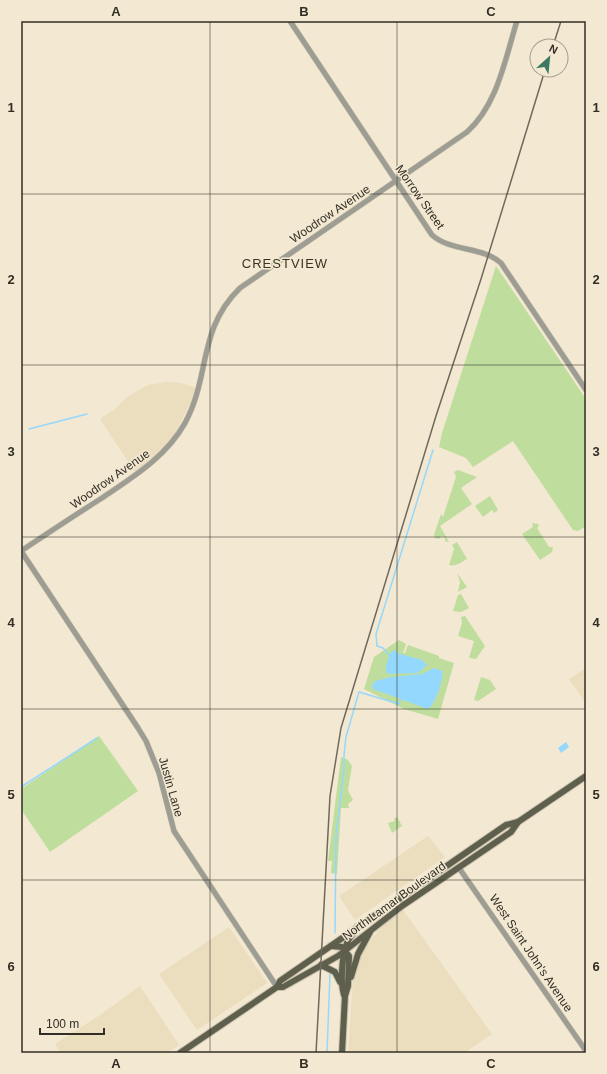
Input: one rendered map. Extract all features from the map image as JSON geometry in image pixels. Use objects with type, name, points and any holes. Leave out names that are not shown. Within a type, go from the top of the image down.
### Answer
[{"type":"main road","name":"North Lamar Boulevard","points":[[180,1053],[277,987],[280,981],[357,927],[506,825],[518,822],[586,776]]},
{"type":"main road","name":"North Lamar Boulevard","points":[[277,987],[283,987],[345,950],[402,906],[511,832],[518,822]]},
{"type":"main road","points":[[342,1053],[345,996],[345,950],[347,943],[357,927]]},
{"type":"main road","points":[[344,985],[371,931]]},
{"type":"main road","points":[[330,946],[337,946],[345,950]]},
{"type":"main road","points":[[321,965],[336,972],[344,985]]},
{"type":"street","name":"Morrow Street","points":[[290,21],[434,237],[449,245],[492,257],[501,263],[586,390]]},
{"type":"street","name":"Woodrow Avenue","points":[[21,551],[146,468],[173,441],[185,422],[198,394],[208,340],[212,329],[222,310],[237,292],[251,279],[467,132],[482,116],[494,92],[516,21]]},
{"type":"street","name":"Justin Lane","points":[[21,551],[146,741],[162,782],[174,831],[277,987]]},
{"type":"street","name":"West Saint John's Avenue","points":[[459,868],[586,1051]]},
{"type":"shaded area","points":[[166,382],[181,383],[196,388],[190,404],[174,435],[151,460],[135,472],[100,419],[115,409],[127,397],[148,385]]},
{"type":"shaded area","points":[[586,668],[586,704],[569,679]]},
{"type":"shaded area","points":[[428,836],[445,857],[355,920],[339,896]]},
{"type":"shaded area","points":[[403,910],[492,1034],[464,1053],[348,1053],[353,978],[357,961],[372,938],[385,924]]},
{"type":"shaded area","points":[[229,927],[267,983],[197,1030],[159,974]]},
{"type":"shaded area","points":[[140,986],[179,1045],[167,1053],[61,1053],[55,1044],[100,1015]]},
{"type":"green space","points":[[496,266],[586,399],[586,526],[578,531],[573,530],[513,441],[473,467],[466,458],[439,447],[442,433]]},
{"type":"green space","points":[[458,470],[477,477],[461,488],[472,504],[440,526],[449,542],[445,541],[445,537],[441,536],[439,539],[435,538],[434,535],[441,514],[443,517],[456,477],[454,472]]},
{"type":"green space","points":[[490,496],[498,510],[494,513],[492,510],[483,517],[475,506]]},
{"type":"green space","points":[[532,523],[538,524],[539,526],[537,528],[549,547],[553,547],[552,552],[540,560],[522,534],[533,527]]},
{"type":"green space","points":[[457,542],[467,559],[456,565],[449,565],[454,549],[452,545]]},
{"type":"green space","points":[[457,573],[467,587],[458,592],[460,582]]},
{"type":"green space","points":[[461,594],[469,608],[461,612],[453,611],[458,595]]},
{"type":"green space","points":[[465,616],[485,646],[476,659],[469,658],[474,641],[458,636],[462,623],[461,617]]},
{"type":"green space","points":[[399,640],[406,644],[403,653],[405,653],[408,645],[454,663],[438,719],[404,709],[364,689],[374,657]]},
{"type":"green space","points":[[481,677],[490,680],[496,689],[478,701],[474,700]]},
{"type":"green space","points":[[99,736],[138,791],[50,852],[21,809],[21,789]]},
{"type":"green space","points":[[341,757],[348,760],[352,766],[348,790],[353,800],[348,804],[349,808],[341,808],[337,874],[331,873],[332,861],[328,861]]},
{"type":"green space","points":[[397,817],[402,826],[392,833],[388,823],[395,821],[394,819]]},
{"type":"water","points":[[396,650],[397,653],[422,660],[427,665],[418,673],[389,674],[386,672],[386,665],[391,652]]},
{"type":"water","points":[[434,668],[442,671],[442,680],[436,697],[431,707],[428,709],[373,689],[372,686],[375,681],[391,677],[422,674]]},
{"type":"water","points":[[566,742],[569,747],[561,753],[558,748]]},
{"type":"waterway","points":[[29,429],[87,414]]},
{"type":"waterway","points":[[390,656],[383,648],[377,646],[376,634],[433,450]]},
{"type":"waterway","points":[[335,933],[336,837],[346,737],[359,692],[399,704],[401,698]]},
{"type":"waterway","points":[[21,787],[97,738]]},
{"type":"waterway","points":[[327,1053],[330,974]]},
{"type":"railway","points":[[556,38],[561,21]]},
{"type":"railway","points":[[316,1053],[330,796],[341,728],[436,416],[481,279],[543,78]]},
{"type":"district","name":"CRESTVIEW","points":[[285,263]]}]
